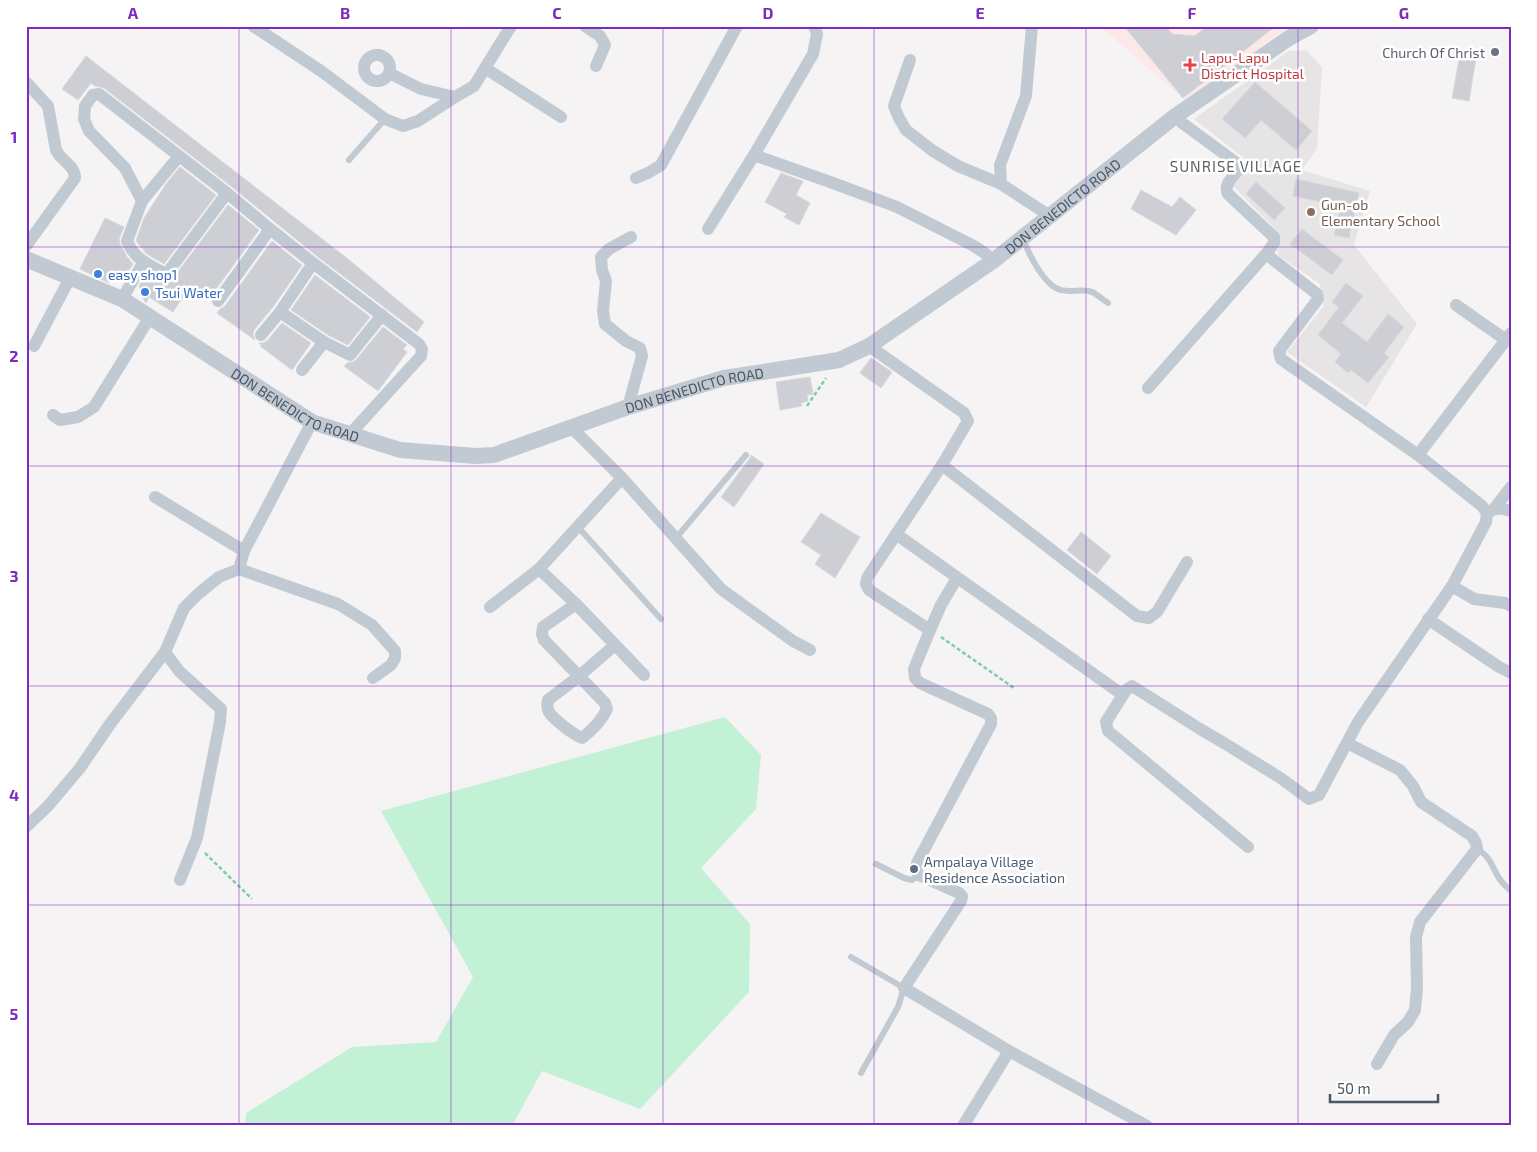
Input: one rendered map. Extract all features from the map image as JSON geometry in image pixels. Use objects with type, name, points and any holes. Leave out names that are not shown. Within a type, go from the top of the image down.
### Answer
[{"type":"street","points":[[253,26],[322,71],[386,119],[403,126],[418,122],[474,86],[512,26]]},
{"type":"street","points":[[585,26],[600,36],[605,45],[596,66]]},
{"type":"street","points":[[636,178],[648,173],[660,164],[737,26]]},
{"type":"street","points":[[708,229],[813,54],[817,34],[814,26]]},
{"type":"street","points":[[1001,184],[1000,166],[1026,96],[1032,26]]},
{"type":"street","name":"DON BENEDICTO ROAD","points":[[26,259],[122,299],[312,422],[400,450],[476,456],[494,455],[628,407],[724,378],[839,360],[869,346],[993,261],[1174,117],[1289,38],[1311,26]]},
{"type":"street","points":[[910,60],[894,106],[906,130],[933,151],[958,166],[1001,184],[1050,216]]},
{"type":"street","points":[[485,68],[562,117]]},
{"type":"street","points":[[389,73],[421,89],[455,97]]},
{"type":"street","points":[[26,82],[48,106],[56,150],[74,170],[75,178],[26,246]]},
{"type":"street","points":[[142,201],[125,168],[89,131],[84,119],[85,106],[93,95],[99,94],[419,344],[422,349],[421,356],[350,434]]},
{"type":"street","points":[[1148,388],[1266,254],[1275,240],[1226,191],[1226,186],[1238,170],[1238,164],[1174,117]]},
{"type":"street","points":[[754,155],[833,182],[897,207],[974,246],[993,261]]},
{"type":"street","points":[[179,156],[142,201],[127,241],[130,248],[143,263],[164,273],[168,272],[227,193]]},
{"type":"street","points":[[218,301],[270,229]]},
{"type":"street","points":[[628,407],[642,356],[640,348],[626,341],[605,324],[603,311],[606,281],[602,270],[601,257],[609,249],[631,237]]},
{"type":"street","points":[[1266,254],[1315,291],[1318,299],[1279,352],[1281,359],[1418,454],[1482,506],[1490,511],[1500,508],[1511,511]]},
{"type":"street","points":[[122,299],[143,263]]},
{"type":"street","points":[[261,335],[280,312],[313,263]]},
{"type":"street","points":[[34,346],[70,278]]},
{"type":"street","points":[[1418,454],[1508,337],[1456,304]]},
{"type":"street","points":[[280,312],[324,342],[350,355],[382,316]]},
{"type":"street","points":[[53,415],[60,420],[78,417],[94,407],[150,317]]},
{"type":"street","points":[[302,370],[324,342]]},
{"type":"street","points":[[869,346],[964,413],[968,421],[942,465],[867,578],[866,584],[869,590],[930,630]]},
{"type":"street","points":[[239,569],[244,550],[312,422]]},
{"type":"street","points":[[572,428],[622,478],[721,589],[793,641],[810,650]]},
{"type":"street","points":[[942,465],[1137,616],[1148,618],[1158,612],[1187,562]]},
{"type":"street","points":[[490,607],[539,569],[622,478]]},
{"type":"street","points":[[1248,847],[1108,731],[1106,722],[1126,690],[1132,686],[1282,779],[1309,799],[1319,795],[1358,722],[1452,586],[1490,511],[1511,487]]},
{"type":"street","points":[[155,497],[244,550]]},
{"type":"street","points":[[896,534],[1123,695]]},
{"type":"street","points":[[26,827],[48,806],[80,768],[110,724],[165,652],[184,608],[220,577],[239,569],[338,604],[372,625],[395,651],[395,658],[391,665],[373,678]]},
{"type":"street","points":[[539,569],[576,604],[644,675]]},
{"type":"street","points":[[957,578],[941,605],[930,630],[914,669],[915,678],[920,683],[988,714],[991,718],[991,724],[917,863],[916,869],[919,874],[959,894],[962,896],[961,901],[904,988],[1009,1051],[1147,1126]]},
{"type":"street","points":[[1452,586],[1474,599],[1505,603],[1511,606]]},
{"type":"street","points":[[576,604],[543,628],[542,634],[544,640],[578,677],[604,704],[607,709],[605,714],[587,734],[582,738],[576,736],[550,713],[547,706],[548,700],[578,677],[615,645]]},
{"type":"street","points":[[1428,619],[1499,667],[1511,673]]},
{"type":"street","points":[[165,652],[179,671],[221,709],[195,844],[180,880]]},
{"type":"street","points":[[1347,743],[1400,770],[1413,786],[1421,802],[1472,836],[1477,849],[1420,922],[1416,936],[1417,988],[1415,1010],[1408,1022],[1394,1035],[1377,1064]]},
{"type":"street","points":[[963,1126],[1009,1051]]},
{"type":"lane","points":[[349,160],[386,119]]},
{"type":"lane","points":[[1022,238],[1035,264],[1053,287],[1063,291],[1091,291],[1108,303]]},
{"type":"lane","points":[[676,538],[746,456]]},
{"type":"lane","points":[[578,527],[661,619]]},
{"type":"lane","points":[[1477,849],[1491,861],[1501,882],[1511,891]]},
{"type":"lane","points":[[876,864],[912,880],[919,874]]},
{"type":"lane","points":[[850,957],[904,988],[898,1007],[861,1074]]},
{"type":"path","points":[[807,406],[839,360]]},
{"type":"path","points":[[930,630],[1014,688]]},
{"type":"path","points":[[195,844],[252,899]]},
{"type":"shaded area","name":"Lapu-Lapu District Hospital","points":[[1100,26],[1282,26],[1285,29],[1186,101]]},
{"type":"shaded area","name":"Gun-ob Elementary School","points":[[1306,50],[1322,67],[1317,149],[1302,170],[1370,191],[1354,245],[1417,324],[1366,407],[1287,352],[1324,306],[1320,284],[1278,255],[1279,233],[1233,186],[1249,162],[1194,119],[1289,51]]},
{"type":"green space","points":[[725,717],[761,755],[756,809],[701,868],[750,924],[749,992],[640,1109],[542,1071],[512,1126],[245,1126],[246,1113],[352,1047],[436,1042],[473,977],[381,811]]},
{"type":"building","name":"Lapu-Lapu District Hospital","points":[[1124,26],[1166,26],[1172,34],[1194,36],[1208,26],[1276,26],[1183,98]]},
{"type":"building","points":[[1461,49],[1477,52],[1469,101],[1452,98]]},
{"type":"building","points":[[86,56],[348,259],[424,322],[417,332],[318,257],[232,187],[104,88],[91,83],[78,100],[62,89]]},
{"type":"building","points":[[1255,82],[1312,131],[1296,150],[1261,120],[1245,138],[1222,119]]},
{"type":"building","points":[[180,167],[216,195],[164,264],[147,254],[136,241],[144,218],[166,184]]},
{"type":"building","points":[[781,173],[803,181],[796,195],[810,203],[799,225],[784,217],[787,214],[765,202]]},
{"type":"building","points":[[1296,179],[1359,193],[1349,238],[1334,235],[1341,206],[1293,196]]},
{"type":"building","points":[[1256,182],[1285,208],[1274,220],[1246,194]]},
{"type":"building","points":[[1141,190],[1172,207],[1180,197],[1196,210],[1176,235],[1131,209]]},
{"type":"building","points":[[228,205],[259,230],[210,300],[190,286],[173,312],[149,297],[146,303],[139,286],[147,273],[166,281],[174,277]]},
{"type":"building","points":[[105,218],[124,227],[119,239],[120,244],[133,264],[123,280],[110,281],[109,283],[80,269]]},
{"type":"building","points":[[1302,229],[1343,260],[1332,275],[1290,244]]},
{"type":"building","points":[[272,241],[302,265],[273,307],[254,330],[255,340],[217,313],[225,306]]},
{"type":"building","points":[[315,275],[370,317],[348,345],[328,335],[291,310]]},
{"type":"building","points":[[1346,283],[1363,296],[1342,323],[1367,342],[1388,314],[1404,327],[1384,353],[1389,357],[1368,383],[1351,370],[1348,373],[1335,362],[1341,354],[1318,335],[1339,307],[1332,302]]},
{"type":"building","points":[[282,323],[311,343],[292,370],[260,346],[262,345],[259,343],[267,341]]},
{"type":"building","points":[[383,327],[407,345],[403,349],[407,352],[378,391],[344,366],[356,360]]},
{"type":"building","points":[[871,358],[892,372],[881,388],[860,373]]},
{"type":"building","points":[[810,377],[813,394],[807,395],[808,401],[801,403],[802,406],[780,410],[776,382]]},
{"type":"building","points":[[751,455],[764,464],[734,507],[721,497]]},
{"type":"building","points":[[821,513],[860,537],[835,578],[815,564],[821,555],[801,542]]},
{"type":"building","points":[[1081,532],[1111,556],[1097,574],[1067,550]]},
{"type":"place","name":"Church Of Christ","points":[[1495,52]]},
{"type":"place","name":"Lapu-Lapu District Hospital","points":[[1190,65]]},
{"type":"place","name":"Gun-ob Elementary School","points":[[1311,212]]},
{"type":"place","name":"easy shop1","points":[[98,274]]},
{"type":"place","name":"Tsui Water","points":[[145,292]]},
{"type":"place","name":"Ampalaya Village Residence Association","points":[[914,869]]},
{"type":"district","name":"SUNRISE VILLAGE","points":[[1236,166]]}]
